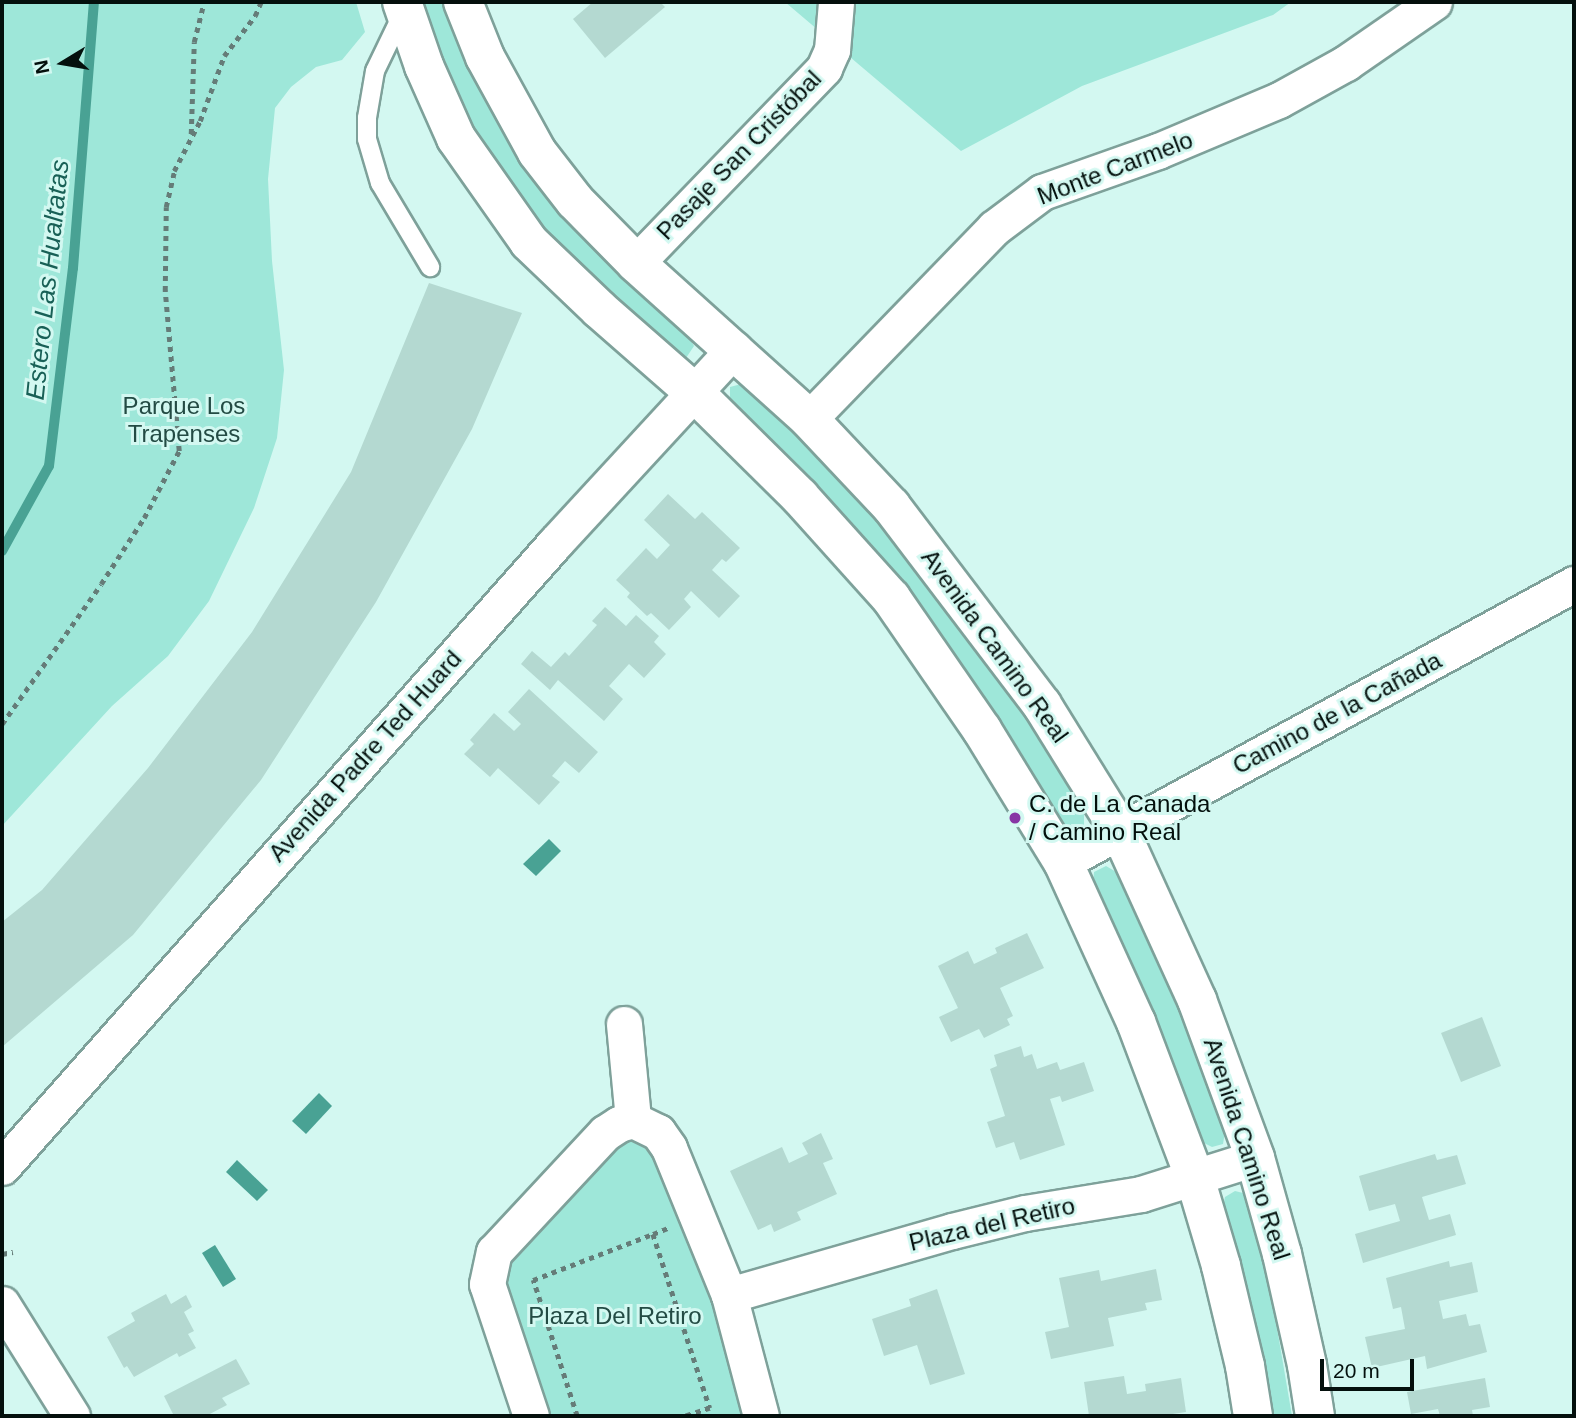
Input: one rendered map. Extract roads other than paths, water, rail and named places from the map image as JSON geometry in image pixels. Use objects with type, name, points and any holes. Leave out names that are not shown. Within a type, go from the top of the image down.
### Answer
[{"type":"main road","name":"Avenida Camino Real","points":[[463,2],[501,91],[537,152],[575,201],[636,262],[808,419],[891,506],[956,587],[1042,705],[1119,831],[1197,1000],[1255,1158],[1282,1254],[1307,1365],[1315,1416]]},
{"type":"main road","points":[[403,6],[424,66],[456,138],[529,242],[599,309],[696,394],[800,497],[891,598],[982,730],[1063,862],[1136,1022],[1195,1178],[1221,1266],[1245,1366],[1253,1416]]},
{"type":"street","name":"Pasaje San Cristóbal","points":[[636,262],[824,68],[832,50],[836,2]]},
{"type":"street","name":"Monte Carmelo","points":[[808,419],[994,228],[1042,192],[1158,151],[1279,100],[1346,63],[1434,2]]},
{"type":"street","name":"Avenida Padre Ted Huard","points":[[2,1167],[555,543],[696,394],[734,349]]},
{"type":"street","name":"Camino de la Cañada","points":[[1063,862],[1574,584]]},
{"type":"street","points":[[624,1024],[633,1120]]},
{"type":"street","points":[[531,1416],[487,1284],[494,1252],[605,1133],[619,1124],[633,1120],[658,1132],[669,1148],[729,1295],[761,1416]]},
{"type":"street","name":"Plaza del Retiro","points":[[729,1295],[952,1231],[1025,1213],[1141,1194],[1255,1158]]},
{"type":"street","points":[[2,1304],[72,1416]]},
{"type":"lane","points":[[403,6],[375,71],[367,118],[368,139],[380,183],[430,267]]},
{"type":"waterway","name":"Estero Las Hualtatas","points":[[2,551],[49,466],[73,268],[94,2]]},
{"type":"place","name":"C. de La Canada / Camino Real","points":[[1015,818]]},
{"type":"park label","name":"Parque Los Trapenses","points":[[184,420]]},
{"type":"park label","name":"Plaza Del Retiro","points":[[615,1316]]}]
